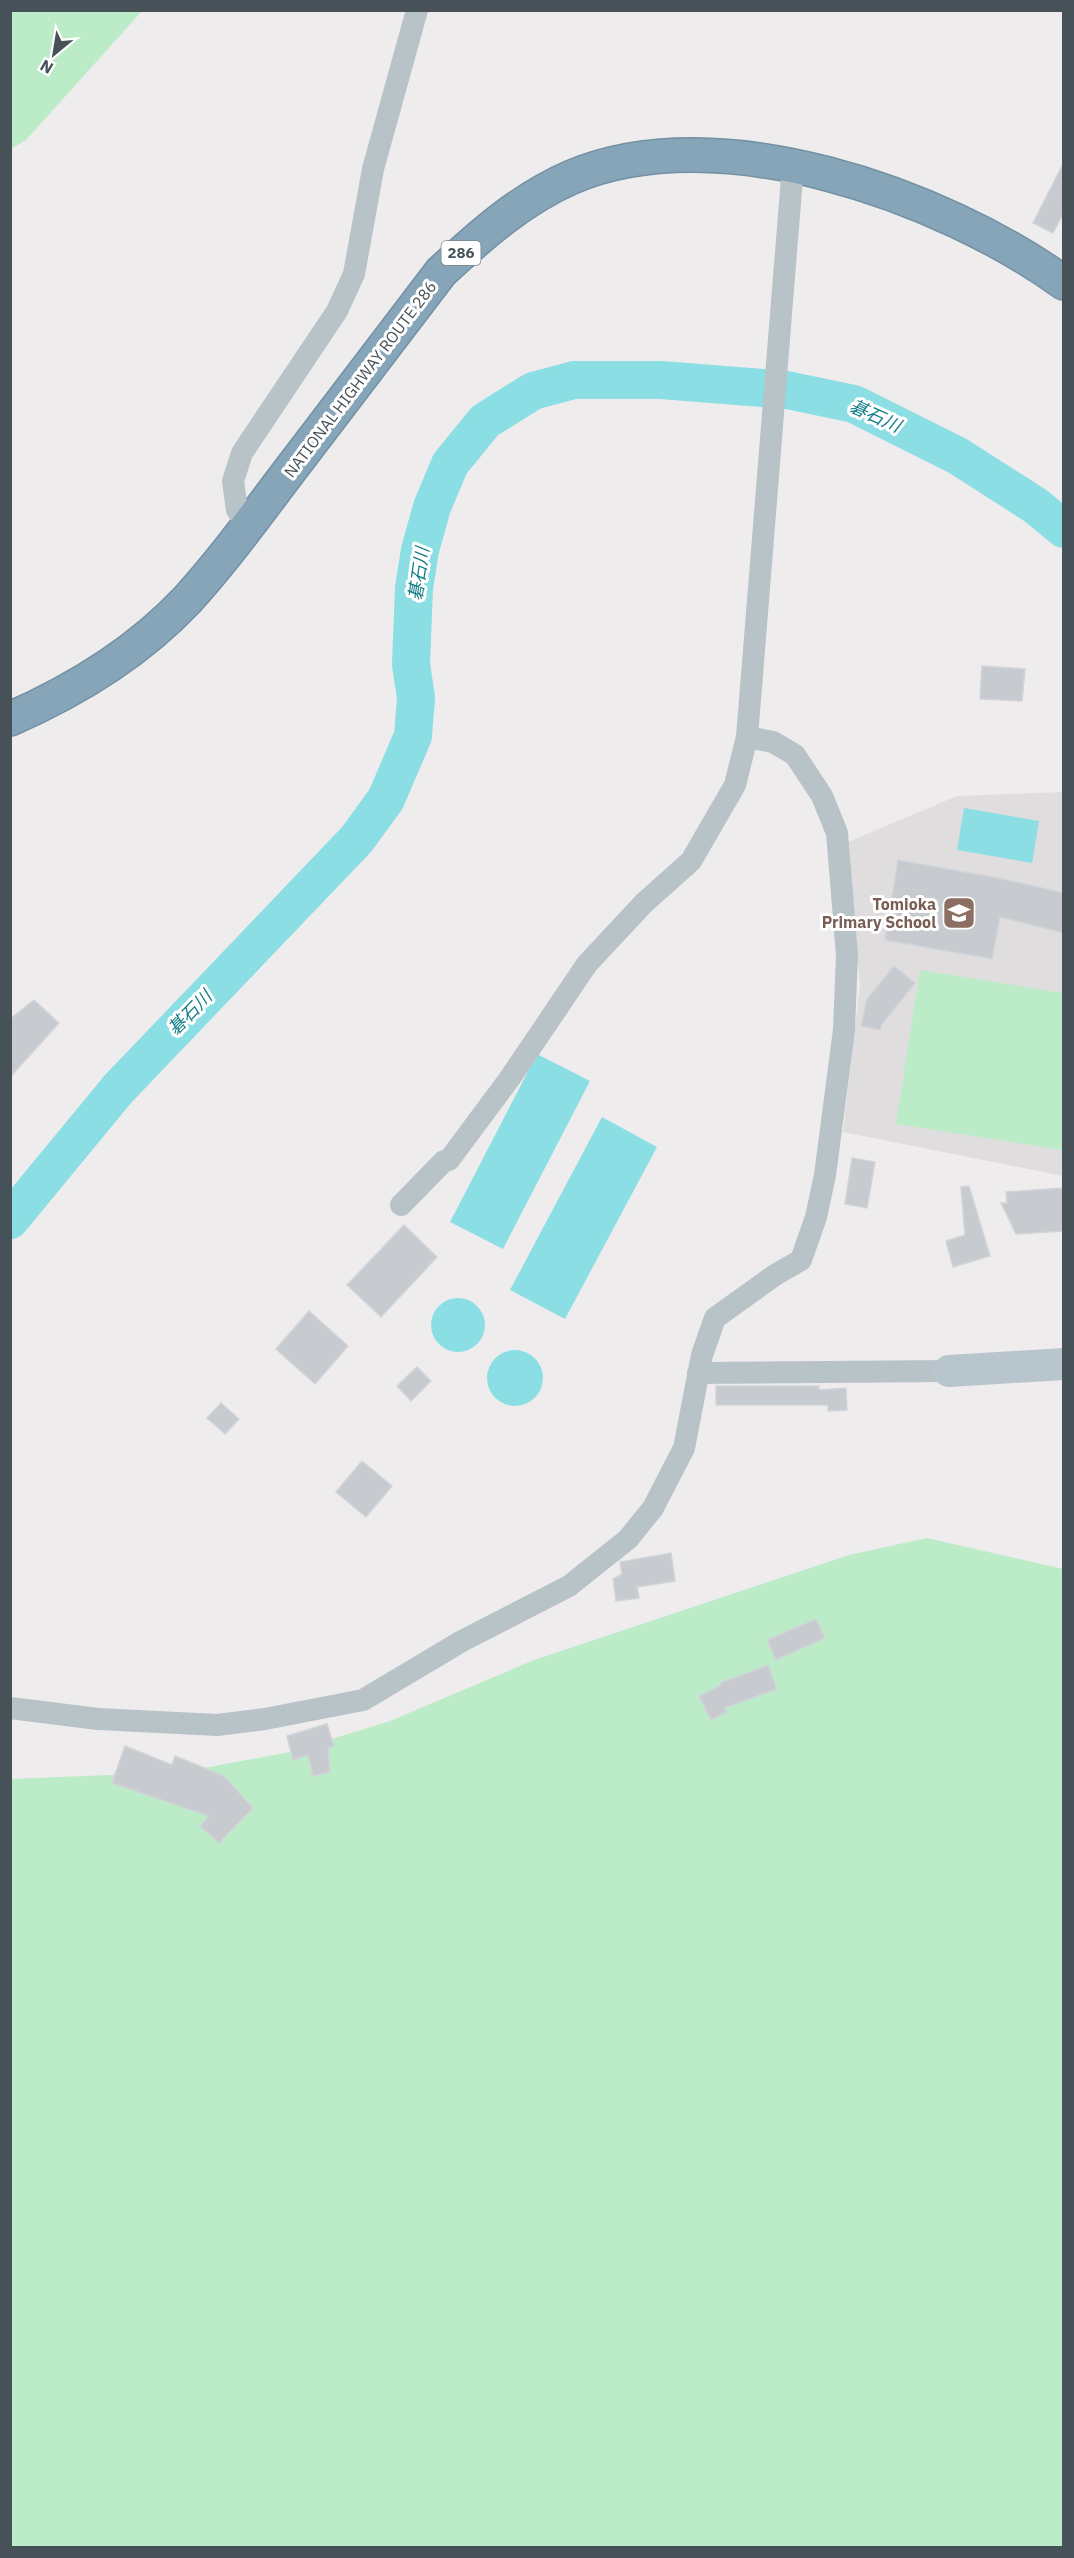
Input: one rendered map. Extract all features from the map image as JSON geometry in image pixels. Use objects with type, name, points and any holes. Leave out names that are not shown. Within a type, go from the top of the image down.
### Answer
[{"type":"highway","name":"NATIONAL HIGHWAY ROUTE 286","points":[[10,719],[40,706],[86,680],[142,640],[185,601],[248,526],[441,272],[482,234],[520,205],[573,177],[622,162],[668,156],[744,158],[793,165],[844,177],[910,200],[969,225],[1039,265],[1064,283]]},
{"type":"street","points":[[248,526],[237,510],[233,481],[242,453],[338,311],[354,274],[373,169],[417,10]]},
{"type":"street","points":[[401,1205],[444,1161],[449,1160],[510,1078],[587,964],[644,903],[691,861],[735,785],[747,737],[793,165]]},
{"type":"street","points":[[10,1708],[98,1719],[217,1725],[265,1719],[363,1700],[462,1641],[569,1586],[628,1539],[653,1508],[684,1448],[702,1354],[715,1318],[775,1275],[801,1260],[816,1217],[825,1175],[844,1030],[847,955],[837,833],[822,796],[795,755],[773,742],[747,737]]},
{"type":"street","points":[[698,1373],[949,1371],[1064,1364]]},
{"type":"shaded area","name":"Tomioka Primary School","points":[[1063,792],[1063,1176],[843,1132],[860,985],[848,842],[957,796]]},
{"type":"green space","points":[[11,10],[142,11],[26,140],[11,149]]},
{"type":"green space","points":[[920,970],[1063,993],[1063,1150],[896,1124]]},
{"type":"green space","points":[[927,1538],[1063,1569],[1063,2547],[11,2547],[10,1779],[183,1772],[290,1752],[390,1721],[534,1660],[849,1555]]},
{"type":"water","points":[[964,808],[1039,821],[1032,863],[957,850]]},
{"type":"water","points":[[537,1054],[590,1081],[503,1249],[450,1222]]},
{"type":"water","points":[[602,1117],[657,1147],[565,1319],[510,1290]]},
{"type":"water","points":[[453,1298],[463,1298],[473,1302],[481,1310],[485,1325],[481,1340],[473,1348],[463,1352],[453,1352],[443,1348],[435,1340],[431,1330],[431,1320],[435,1310],[443,1302]]},
{"type":"water","points":[[510,1350],[520,1350],[535,1358],[541,1367],[543,1378],[541,1389],[535,1398],[520,1406],[510,1406],[499,1401],[492,1394],[487,1383],[487,1373],[492,1362],[499,1355]]},
{"type":"building","points":[[1064,162],[1064,212],[1053,233],[1033,223]]},
{"type":"building","points":[[982,666],[1025,669],[1022,701],[980,699]]},
{"type":"building","points":[[898,860],[1003,879],[1064,893],[1064,933],[1000,917],[992,959],[885,940]]},
{"type":"building","points":[[894,966],[915,983],[882,1024],[880,1030],[861,1026],[867,999]]},
{"type":"building","points":[[34,1000],[59,1023],[10,1077],[10,1019]]},
{"type":"building","points":[[852,1158],[875,1162],[867,1208],[845,1204]]},
{"type":"building","points":[[969,1186],[990,1256],[953,1267],[946,1241],[965,1235],[961,1187]]},
{"type":"building","points":[[1064,1188],[1064,1231],[1016,1234],[1001,1203],[1007,1203],[1006,1192]]},
{"type":"building","points":[[404,1225],[437,1257],[381,1317],[347,1285]]},
{"type":"building","points":[[309,1311],[348,1346],[315,1384],[276,1349]]},
{"type":"building","points":[[417,1367],[431,1381],[411,1401],[397,1386]]},
{"type":"building","points":[[716,1386],[819,1386],[819,1390],[846,1388],[847,1410],[828,1411],[828,1405],[716,1405]]},
{"type":"building","points":[[221,1403],[239,1419],[225,1434],[207,1418]]},
{"type":"building","points":[[362,1461],[392,1486],[366,1517],[336,1492]]},
{"type":"building","points":[[671,1553],[675,1581],[637,1587],[639,1598],[616,1601],[613,1579],[622,1574],[620,1562]]},
{"type":"building","points":[[816,1619],[825,1638],[776,1660],[767,1640]]},
{"type":"building","points":[[768,1665],[777,1689],[724,1708],[727,1712],[711,1720],[699,1696],[721,1685],[720,1683]]},
{"type":"building","points":[[327,1724],[334,1746],[328,1748],[330,1772],[313,1776],[308,1755],[293,1760],[287,1736]]},
{"type":"building","points":[[125,1746],[172,1765],[175,1756],[224,1776],[253,1808],[219,1843],[200,1826],[209,1816],[112,1783]]},
{"type":"waterway","name":"碁石川","points":[[10,1220],[118,1089],[357,839],[386,799],[413,736],[416,698],[411,664],[414,588],[420,550],[432,507],[450,464],[485,421],[533,391],[574,380],[661,380],[787,390],[854,404],[958,456],[1036,506],[1064,529]]},
{"type":"place","name":"Tomioka Primary School","points":[[959,913]]}]
